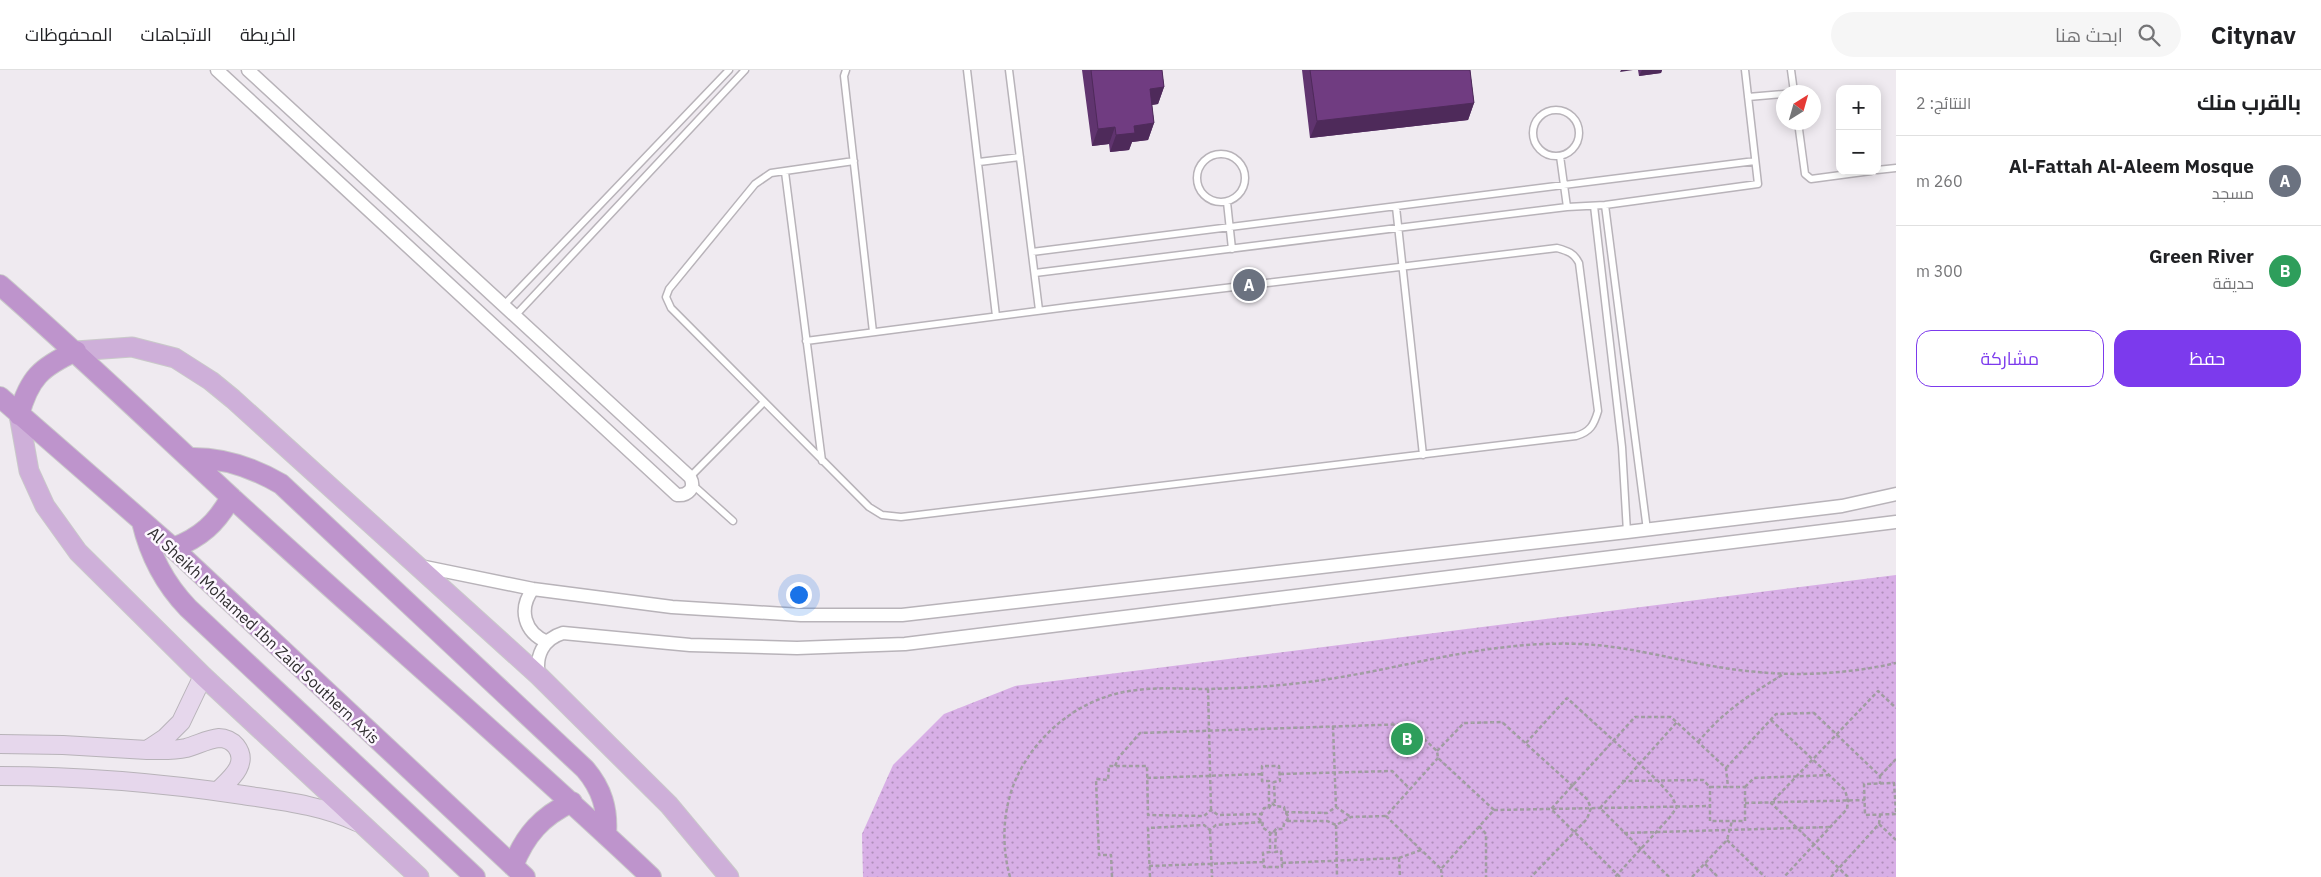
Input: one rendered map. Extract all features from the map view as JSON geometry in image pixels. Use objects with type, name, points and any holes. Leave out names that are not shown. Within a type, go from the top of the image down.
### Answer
[{"type":"highway","points":[[0,285],[76,351],[231,497],[572,802],[651,877]]},
{"type":"highway","points":[[18,415],[26,390],[42,370],[76,351]]},
{"type":"highway","name":"Al Sheikh Mohamed Ibn Zaid Southern Axis","points":[[0,397],[18,415],[172,548],[519,872]]},
{"type":"highway","points":[[189,458],[233,462],[266,475],[281,484],[585,770],[596,783],[603,798],[606,810],[606,834]]},
{"type":"highway","points":[[172,548],[201,534],[223,511],[231,497]]},
{"type":"highway","points":[[142,522],[158,568],[182,602],[475,877]]},
{"type":"highway","points":[[519,872],[519,849],[529,834],[541,821],[572,802]]},
{"type":"main road","points":[[76,351],[132,346],[175,358],[211,381],[540,676],[669,806],[729,877]]},
{"type":"main road","points":[[18,415],[29,471],[45,506],[78,552],[203,676],[418,877]]},
{"type":"main road","points":[[147,750],[169,734],[181,722],[203,676]]},
{"type":"main road","points":[[0,744],[63,745],[147,750],[185,748],[216,738],[227,740],[236,746],[239,752],[240,764],[234,774],[218,791]]},
{"type":"main road","points":[[0,776],[116,779],[218,791],[320,808],[361,823]]},
{"type":"street","points":[[216,70],[677,494],[687,494],[692,481],[248,70]]},
{"type":"street","points":[[333,178],[348,162]]},
{"type":"street","points":[[418,566],[533,589],[609,600],[801,616],[902,615],[1647,530],[1842,506],[1896,494]]},
{"type":"street","points":[[540,676],[538,658],[547,642],[554,636],[563,633],[709,645],[797,648],[905,644],[1896,522]]},
{"type":"street","points":[[533,589],[525,603],[525,619],[533,633],[547,642]]},
{"type":"lane","points":[[503,306],[729,70]]},
{"type":"lane","points":[[514,317],[745,70]]},
{"type":"lane","points":[[846,70],[844,76],[873,332]]},
{"type":"lane","points":[[967,70],[996,316]]},
{"type":"lane","points":[[1009,70],[1039,310]]},
{"type":"lane","points":[[1035,273],[1567,207],[1605,205],[1758,184],[1745,70]]},
{"type":"lane","points":[[1791,70],[1793,85]]},
{"type":"lane","points":[[1748,98],[1776,95]]},
{"type":"lane","points":[[1551,110],[1561,110],[1570,114],[1577,122],[1580,132],[1578,143],[1570,152],[1560,156],[1549,155],[1539,149],[1533,138],[1534,126],[1540,116],[1551,110]]},
{"type":"lane","points":[[1799,130],[1805,174],[1811,179],[1841,175]]},
{"type":"lane","points":[[1224,154],[1234,158],[1242,166],[1245,176],[1243,187],[1237,197],[1226,202],[1215,202],[1205,196],[1198,186],[1197,173],[1203,162],[1214,155],[1224,154]]},
{"type":"lane","points":[[1560,156],[1567,207]]},
{"type":"lane","points":[[979,162],[1020,157]]},
{"type":"lane","points":[[806,341],[1039,310],[1557,248],[1575,256],[1579,263],[1598,411],[1594,424],[1585,433],[1576,436],[900,517],[882,516],[869,507],[822,461],[671,308],[666,297],[669,289],[755,184],[771,174],[854,161]]},
{"type":"lane","points":[[1032,252],[1756,162]]},
{"type":"lane","points":[[1881,170],[1896,168]]},
{"type":"lane","points":[[785,172],[822,461]]},
{"type":"lane","points":[[1226,202],[1232,249]]},
{"type":"lane","points":[[1605,205],[1647,530]]},
{"type":"lane","points":[[1594,206],[1622,447],[1627,532]]},
{"type":"lane","points":[[1396,207],[1424,455]]},
{"type":"lane","points":[[733,521],[692,481],[764,402]]},
{"type":"path","points":[[1010,877],[1004,833],[1009,799],[1026,760],[1052,729],[1088,704],[1119,693],[1149,689],[1208,689],[1312,682],[1378,671],[1469,651],[1553,643],[1614,646],[1718,667],[1783,674],[1835,674],[1896,663]]},
{"type":"path","points":[[1698,742],[1730,709],[1783,674]]},
{"type":"path","points":[[1208,689],[1211,810]]},
{"type":"path","points":[[1771,803],[1878,691],[1896,708]]},
{"type":"path","points":[[1526,744],[1567,698],[1658,781],[1677,806]]},
{"type":"path","points":[[1726,768],[1776,714],[1814,713],[1880,776]]},
{"type":"path","points":[[1551,809],[1635,718],[1672,717],[1726,768],[1728,787]]},
{"type":"path","points":[[1771,720],[1845,790],[1848,801],[1847,809],[1784,877]]},
{"type":"path","points":[[1437,751],[1464,723],[1502,722],[1587,799],[1591,808],[1587,819],[1531,877]]},
{"type":"path","points":[[1600,808],[1622,781],[1677,722]]},
{"type":"path","points":[[1115,766],[1118,757],[1140,733],[1408,724],[1437,751],[1438,758],[1494,810],[1710,806]]},
{"type":"path","points":[[1333,726],[1336,807]]},
{"type":"path","points":[[1386,816],[1438,758]]},
{"type":"path","points":[[1880,784],[1880,776],[1896,759]]},
{"type":"path","points":[[1112,877],[1110,854],[1099,855],[1096,779],[1108,780],[1109,766],[1147,766],[1148,815],[1204,816],[1211,810]]},
{"type":"path","points":[[1269,808],[1269,781],[1262,781],[1262,766],[1279,766],[1280,781],[1274,782],[1275,806]]},
{"type":"path","points":[[1280,774],[1392,771],[1410,789]]},
{"type":"path","points":[[1147,778],[1262,774]]},
{"type":"path","points":[[1710,787],[1745,787],[1754,778],[1829,775]]},
{"type":"path","points":[[1622,781],[1704,780],[1710,787],[1710,820],[1745,821],[1745,787]]},
{"type":"path","points":[[1894,783],[1896,813],[1865,815],[1864,784],[1880,784],[1894,783]]},
{"type":"path","points":[[1745,803],[1865,800]]},
{"type":"path","points":[[1272,803],[1275,806],[1284,807],[1289,817],[1283,829],[1276,829],[1272,834],[1262,827],[1263,822],[1259,819],[1263,814],[1264,808],[1269,808],[1272,803]]},
{"type":"path","points":[[1771,803],[1848,877]]},
{"type":"path","points":[[1551,809],[1617,876],[1677,806]]},
{"type":"path","points":[[1285,812],[1327,813],[1336,807]]},
{"type":"path","points":[[1336,807],[1351,817]]},
{"type":"path","points":[[1600,808],[1669,877]]},
{"type":"path","points":[[1211,810],[1218,815],[1263,814]]},
{"type":"path","points":[[1441,869],[1494,810]]},
{"type":"path","points":[[1830,877],[1879,824],[1880,815]]},
{"type":"path","points":[[1336,825],[1351,817],[1386,816],[1441,869],[1442,877]]},
{"type":"path","points":[[1286,820],[1327,821],[1336,825]]},
{"type":"path","points":[[1692,877],[1727,840],[1732,821]]},
{"type":"path","points":[[1210,830],[1216,825],[1263,822]]},
{"type":"path","points":[[1879,824],[1896,840]]},
{"type":"path","points":[[1150,877],[1148,828],[1204,825],[1210,830],[1212,877]]},
{"type":"path","points":[[1336,825],[1337,877]]},
{"type":"path","points":[[1479,826],[1486,834],[1486,877]]},
{"type":"path","points":[[1624,833],[1831,827]]},
{"type":"path","points":[[1270,832],[1270,852],[1263,852],[1264,867],[1282,867],[1282,852],[1275,852],[1276,829]]},
{"type":"path","points":[[1727,840],[1765,877]]},
{"type":"path","points":[[1282,863],[1399,858],[1421,850]]},
{"type":"path","points":[[1399,858],[1400,877]]},
{"type":"path","points":[[1149,866],[1264,862]]},
{"type":"path","points":[[1704,864],[1718,877]]},
{"type":"shaded area","points":[[1896,575],[1896,877],[863,877],[862,834],[893,765],[944,714],[1015,686]]},
{"type":"building","points":[[1091,70],[1162,70],[1164,87],[1150,89],[1154,123],[1134,126],[1135,133],[1116,135],[1115,127],[1098,129]]},
{"type":"building","points":[[1310,70],[1470,70],[1474,103],[1317,121]]},
{"type":"place","name":"Al-Fattah Al-Aleem Mosque","points":[[1249,285]]},
{"type":"place","name":"Green River","points":[[1407,739]]}]
